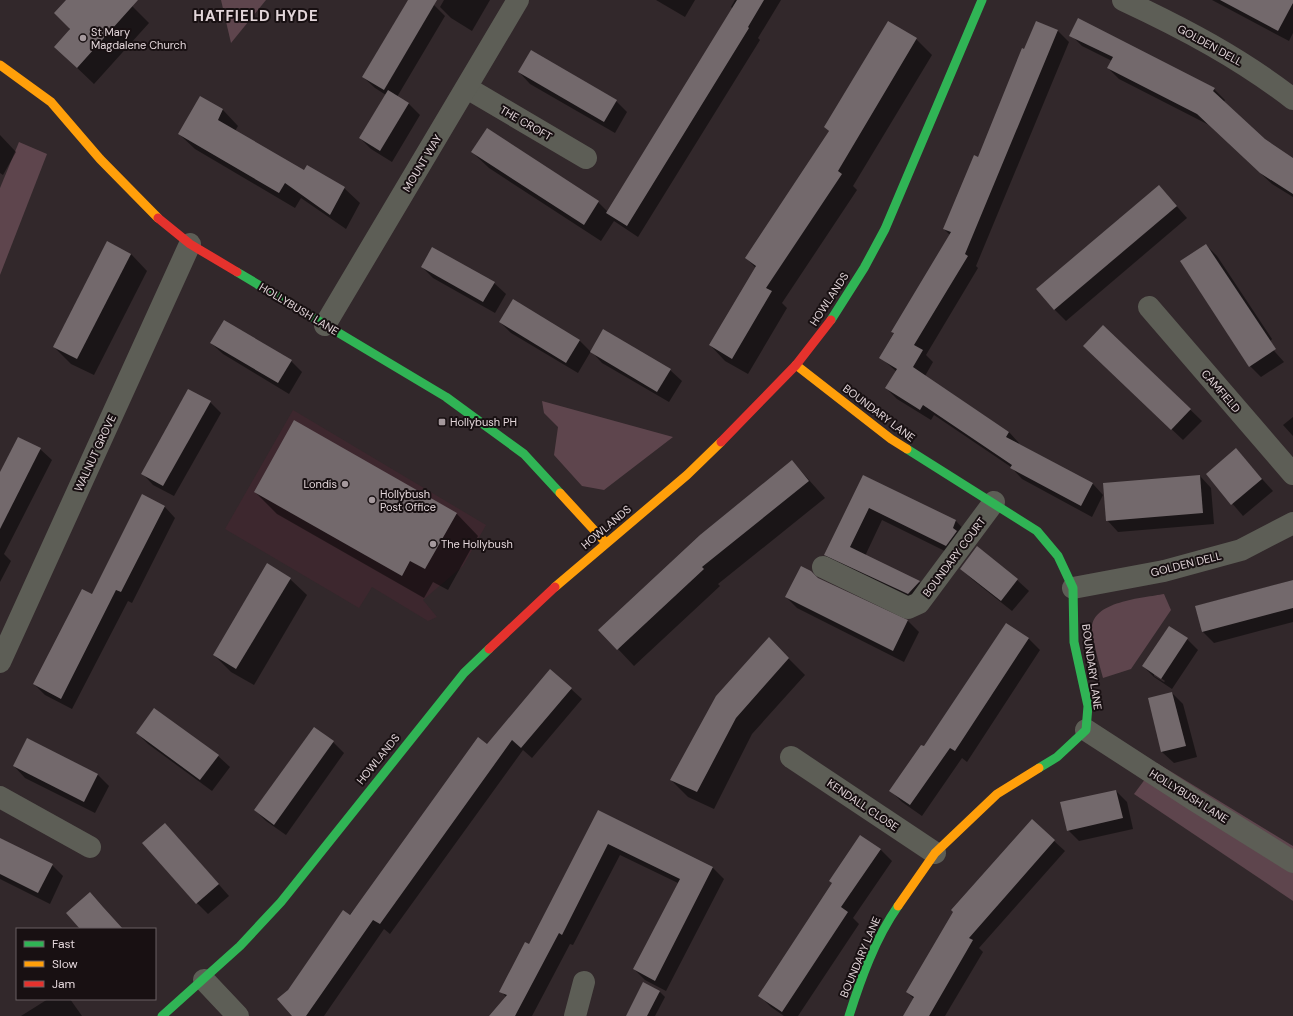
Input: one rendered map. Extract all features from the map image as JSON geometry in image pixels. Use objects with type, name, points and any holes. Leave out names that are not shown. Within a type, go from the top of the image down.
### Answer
[{"type":"street","name":"MOUNT WAY","points":[[325,324],[467,88],[518,0]]},
{"type":"street","name":"HOWLANDS","points":[[162,1016],[204,980],[240,946],[281,902],[464,673],[534,605],[605,542],[686,475],[731,432],[796,365],[825,329],[864,268],[885,229],[982,0]]},
{"type":"street","name":"GOLDEN DELL","points":[[1123,0],[1167,20],[1233,56],[1268,79],[1293,99]]},
{"type":"street","name":"HOLLYBUSH LANE","points":[[0,65],[51,102],[100,159],[147,208],[190,244],[446,397],[524,454],[605,542]]},
{"type":"street","name":"THE CROFT","points":[[467,88],[586,158]]},
{"type":"street","name":"WALNUT GROVE","points":[[0,662],[190,244]]},
{"type":"street","name":"CAMFIELD","points":[[1150,308],[1293,474]]},
{"type":"street","name":"BOUNDARY LANE","points":[[796,365],[892,439],[934,467],[994,502],[1038,531],[1058,556],[1073,588],[1074,642],[1088,706],[1086,730],[1057,757],[997,794],[935,852],[884,926],[857,990],[849,1016]]},
{"type":"street","name":"BOUNDARY COURT","points":[[823,567],[908,608],[919,603],[994,502]]},
{"type":"street","name":"GOLDEN DELL","points":[[1073,588],[1164,571],[1241,550],[1293,523]]},
{"type":"street","name":"HOLLYBUSH LANE","points":[[1086,730],[1293,862]]},
{"type":"street","name":"KENDALL CLOSE","points":[[791,757],[935,852]]},
{"type":"street","points":[[0,798],[90,847]]},
{"type":"street","points":[[204,980],[238,1016]]},
{"type":"street","points":[[575,1016],[584,982]]},
{"type":"shaded area","points":[[221,0],[266,0],[231,43]]},
{"type":"shaded area","points":[[19,142],[47,154],[0,275],[0,188]]},
{"type":"shaded area","points":[[542,401],[673,437],[604,490],[582,486],[554,455],[558,427],[544,413]]},
{"type":"shaded area","points":[[293,410],[486,525],[463,566],[423,600],[437,617],[428,621],[372,587],[359,608],[225,529]]},
{"type":"shaded area","points":[[1164,594],[1171,610],[1131,669],[1103,678],[1092,630],[1094,620],[1100,613],[1109,607],[1132,600]]},
{"type":"shaded area","points":[[1157,763],[1293,846],[1293,901],[1134,794]]},
{"type":"building","name":"St Mary Magdalene Church","points":[[66,0],[138,0],[77,68],[54,47],[70,29],[54,13]]},
{"type":"building","points":[[408,0],[437,0],[384,90],[362,77]]},
{"type":"building","points":[[737,0],[764,0],[748,27],[749,28],[627,226],[606,213]]},
{"type":"building","points":[[1220,0],[1293,0],[1293,3],[1278,31]]},
{"type":"building","points":[[1078,18],[1215,88],[1213,91],[1265,139],[1293,158],[1293,194],[1260,173],[1197,114],[1107,68],[1113,57],[1069,36]]},
{"type":"building","points":[[888,21],[917,38],[838,171],[842,174],[766,288],[772,291],[732,359],[709,345],[756,266],[745,258],[829,131],[824,127]]},
{"type":"building","points":[[1036,21],[1058,30],[965,254],[968,256],[914,345],[923,350],[913,367],[1009,432],[1006,437],[1093,483],[1081,506],[1010,468],[1012,465],[923,405],[920,410],[885,388],[897,369],[879,358],[894,333],[891,332],[951,232],[943,229],[974,155],[978,157],[1022,48],[1024,49]]},
{"type":"building","points":[[531,50],[617,100],[604,122],[518,72]]},
{"type":"building","points":[[388,90],[409,103],[380,151],[359,138]]},
{"type":"building","points":[[200,96],[223,109],[218,120],[304,170],[307,165],[345,187],[330,215],[285,183],[279,193],[178,134]]},
{"type":"building","points":[[487,128],[599,201],[584,225],[471,152]]},
{"type":"building","points":[[1159,185],[1177,206],[1054,310],[1036,289]]},
{"type":"building","points":[[107,241],[131,254],[77,359],[53,347]]},
{"type":"building","points":[[1206,244],[1276,349],[1249,367],[1180,261]]},
{"type":"building","points":[[432,247],[495,282],[483,302],[421,267]]},
{"type":"building","points":[[513,299],[580,340],[566,363],[499,322]]},
{"type":"building","points":[[224,320],[292,360],[278,383],[210,343]]},
{"type":"building","points":[[1103,325],[1191,409],[1171,430],[1083,346]]},
{"type":"building","points":[[603,329],[671,369],[657,392],[590,352]]},
{"type":"building","points":[[188,389],[211,401],[163,486],[141,474]]},
{"type":"building","points":[[294,420],[457,513],[425,569],[410,561],[402,576],[254,492]]},
{"type":"building","points":[[18,437],[41,448],[0,529],[0,472]]},
{"type":"building","points":[[1236,448],[1262,479],[1231,505],[1206,474]]},
{"type":"building","points":[[792,460],[809,481],[702,567],[704,569],[617,650],[598,630],[700,535]]},
{"type":"building","points":[[863,475],[956,520],[953,528],[957,531],[946,546],[869,508],[850,547],[920,581],[908,594],[824,555]]},
{"type":"building","points":[[1200,475],[1203,513],[1106,521],[1103,483]]},
{"type":"building","points":[[142,494],[165,506],[121,592],[116,590],[61,699],[33,684],[82,589],[92,594]]},
{"type":"building","points":[[977,546],[1018,579],[1001,601],[960,569]]},
{"type":"building","points":[[267,563],[291,578],[236,669],[213,655]]},
{"type":"building","points":[[801,566],[811,571],[818,578],[908,620],[893,651],[785,597]]},
{"type":"building","points":[[1293,580],[1293,608],[1202,632],[1195,606]]},
{"type":"building","points":[[1006,623],[1029,638],[955,751],[950,748],[910,805],[889,791],[921,745],[924,746]]},
{"type":"building","points":[[1169,626],[1188,638],[1161,679],[1142,666]]},
{"type":"building","points":[[769,637],[789,658],[736,718],[697,792],[670,780],[716,696]]},
{"type":"building","points":[[550,669],[572,688],[521,748],[512,740],[380,924],[373,920],[306,1016],[292,1016],[277,999],[288,990],[343,910],[350,915],[478,737],[487,744]]},
{"type":"building","points":[[1172,692],[1186,746],[1161,752],[1148,698]]},
{"type":"building","points":[[154,708],[219,755],[200,780],[136,733]]},
{"type":"building","points":[[314,727],[334,741],[274,825],[254,810]]},
{"type":"building","points":[[27,738],[98,774],[84,802],[13,766]]},
{"type":"building","points":[[1116,790],[1123,818],[1067,831],[1060,802]]},
{"type":"building","points":[[598,810],[713,867],[655,981],[633,969],[680,879],[608,844],[562,935],[559,933],[515,1016],[489,1016],[507,995],[499,992],[525,942],[529,944]]},
{"type":"building","points":[[1032,819],[1055,840],[969,938],[973,940],[929,1016],[903,1016],[914,997],[906,992],[953,912],[951,910]]},
{"type":"building","points":[[165,823],[219,884],[196,904],[142,843]]},
{"type":"building","points":[[860,835],[881,849],[841,907],[848,912],[782,1012],[758,996],[832,883],[829,881]]},
{"type":"building","points":[[0,838],[53,864],[38,893],[0,874]]},
{"type":"building","points":[[90,892],[122,928],[79,928],[66,913]]},
{"type":"building","points":[[643,982],[660,991],[647,1016],[626,1016]]},
{"type":"traffic: fast","points":[[831,320],[864,268],[885,229],[982,0]]},
{"type":"traffic: fast","points":[[237,272],[446,397],[524,454],[560,493]]},
{"type":"traffic: fast","points":[[907,449],[1037,531],[1058,556],[1073,588],[1074,642],[1088,706],[1086,730],[1057,757],[1039,768]]},
{"type":"traffic: fast","points":[[162,1016],[240,946],[281,902],[464,673],[489,649]]},
{"type":"traffic: fast","points":[[849,1016],[869,959],[882,932],[898,906]]},
{"type":"traffic: slow","points":[[0,65],[51,102],[100,159],[158,218]]},
{"type":"traffic: slow","points":[[796,365],[891,439],[907,449]]},
{"type":"traffic: slow","points":[[555,587],[687,475],[721,442]]},
{"type":"traffic: slow","points":[[560,493],[605,542]]},
{"type":"traffic: slow","points":[[898,906],[935,853],[997,794],[1039,768]]},
{"type":"traffic: jam","points":[[158,218],[190,244],[237,272]]},
{"type":"traffic: jam","points":[[721,442],[796,365],[831,320]]},
{"type":"traffic: jam","points":[[489,649],[555,587]]},
{"type":"place","name":"St Mary Magdalene Church","points":[[83,38]]},
{"type":"place","name":"Hollybush PH","points":[[442,422]]},
{"type":"place","name":"Londis","points":[[345,484]]},
{"type":"place","name":"Hollybush Post Office","points":[[372,500]]},
{"type":"place","name":"The Hollybush","points":[[433,544]]},
{"type":"district","name":"HATFIELD HYDE","points":[[256,16]]}]
